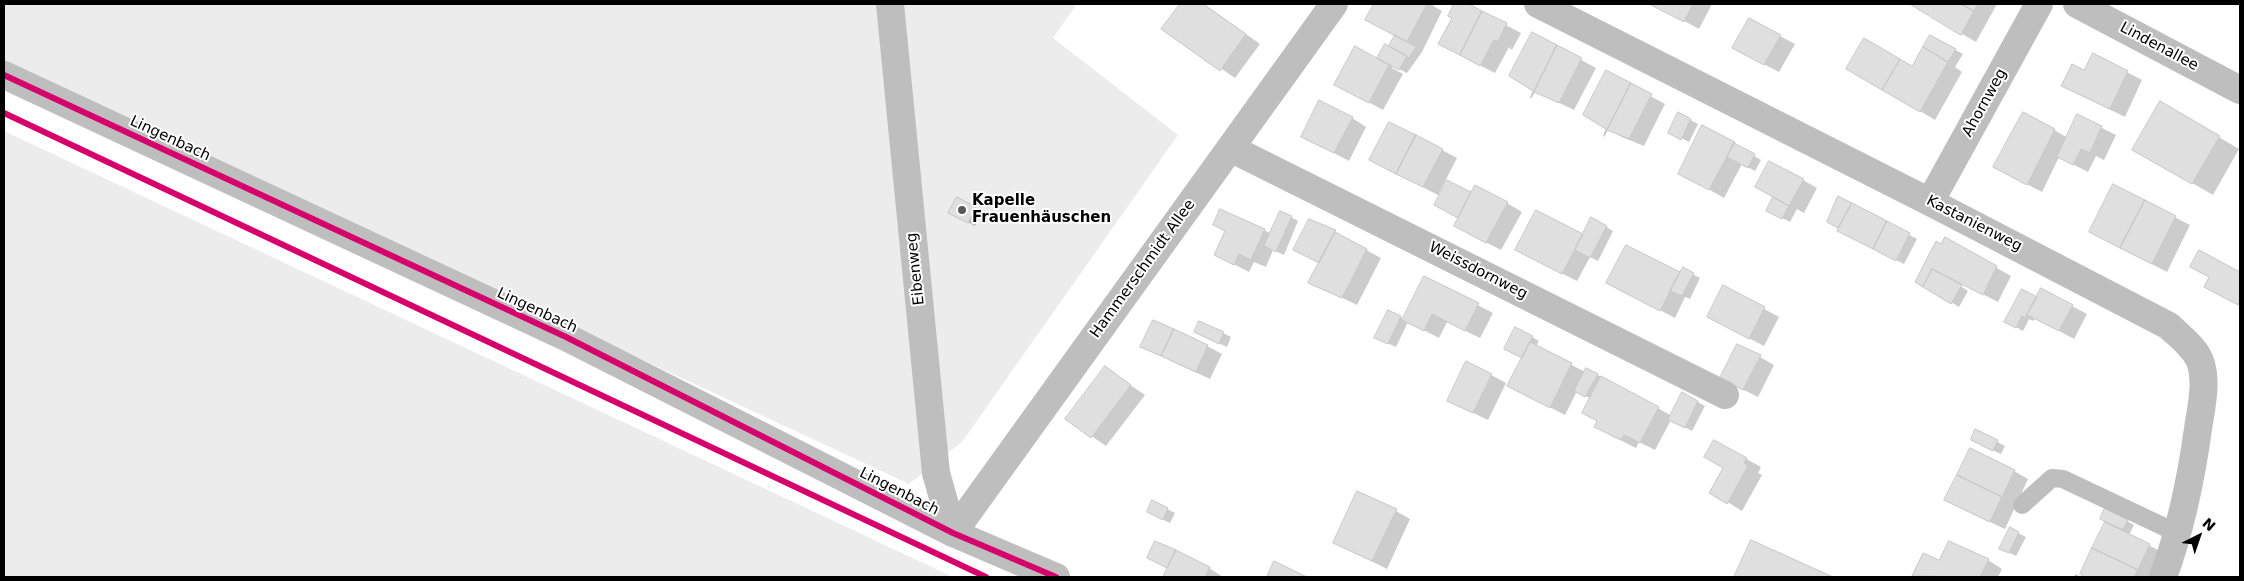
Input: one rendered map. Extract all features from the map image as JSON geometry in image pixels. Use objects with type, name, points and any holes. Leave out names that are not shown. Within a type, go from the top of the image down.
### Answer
[{"type":"street","name":"Eibenweg","points":[[890,4],[936,473],[953,533]]},
{"type":"street","name":"Hammerschmidt Allee","points":[[953,533],[1334,4]]},
{"type":"street","name":"Kastanienweg","points":[[1538,4],[1930,202],[2169,326],[2191,348],[2201,363],[2203,397],[2191,482],[2163,577]]},
{"type":"street","name":"Ahornweg","points":[[1930,202],[2039,4]]},
{"type":"street","name":"Lindenallee","points":[[2077,4],[2240,90]]},
{"type":"street","name":"Lingenbach","points":[[4,75],[566,338],[953,533],[1056,577]]},
{"type":"street","name":"Weissdornweg","points":[[1230,148],[1725,395]]},
{"type":"lane","points":[[2022,505],[2052,478],[2063,479],[2177,533]]},
{"type":"shaded area","points":[[4,4],[884,4],[928,469],[909,484],[4,62]]},
{"type":"shaded area","points":[[899,4],[1077,4],[1053,38],[1178,135],[962,442],[944,456]]},
{"type":"shaded area","points":[[4,131],[953,577],[4,577]]},
{"type":"building","points":[[1180,4],[1203,4],[1246,34],[1220,71],[1161,29]]},
{"type":"building","points":[[1374,4],[1427,4],[1407,42],[1365,20]]},
{"type":"building","points":[[1454,4],[1469,4],[1482,11],[1460,55],[1438,44],[1452,18],[1448,16]]},
{"type":"building","points":[[1652,4],[1693,4],[1684,22]]},
{"type":"building","points":[[1910,4],[1961,4],[1974,11],[1961,35]]},
{"type":"building","points":[[1961,4],[1978,4],[1974,11]]},
{"type":"building","points":[[1482,11],[1507,23],[1498,42],[1494,40],[1480,66],[1460,55]]},
{"type":"building","points":[[1749,18],[1781,35],[1764,65],[1732,48]]},
{"type":"building","points":[[1532,32],[1557,45],[1531,97],[1533,91],[1509,76]]},
{"type":"building","points":[[1395,35],[1416,47],[1409,58],[1389,46]]},
{"type":"building","points":[[1930,35],[1956,49],[1948,62],[1923,47]]},
{"type":"building","points":[[1864,38],[1900,59],[1882,90],[1846,69]]},
{"type":"building","points":[[1385,44],[1407,56],[1399,70],[1377,58]]},
{"type":"building","points":[[1557,45],[1582,58],[1559,103],[1534,92],[1531,98]]},
{"type":"building","points":[[1355,46],[1389,65],[1369,103],[1334,85]]},
{"type":"building","points":[[1923,47],[1948,62],[1920,112],[1882,90],[1900,59],[1912,66]]},
{"type":"building","points":[[2093,53],[2128,71],[2110,109],[2061,86],[2072,64],[2084,70]]},
{"type":"building","points":[[1606,70],[1631,83],[1604,135],[1606,129],[1583,115]]},
{"type":"building","points":[[1631,83],[1652,94],[1629,139],[1607,130]]},
{"type":"building","points":[[1319,100],[1353,117],[1334,153],[1301,137]]},
{"type":"building","points":[[2160,101],[2220,136],[2192,184],[2132,150]]},
{"type":"building","points":[[1678,112],[1691,119],[1681,140],[1668,133]]},
{"type":"building","points":[[2023,112],[2055,129],[2027,185],[1993,167]]},
{"type":"building","points":[[2077,114],[2102,126],[2090,153],[2081,149],[2073,165],[2057,157]]},
{"type":"building","points":[[1389,122],[1416,135],[1396,174],[1369,160]]},
{"type":"building","points":[[1702,125],[1735,142],[1709,190],[1678,174]]},
{"type":"building","points":[[1416,135],[1443,149],[1423,187],[1396,174]]},
{"type":"building","points":[[1734,143],[1755,154],[1748,168],[1727,157]]},
{"type":"building","points":[[1769,161],[1804,179],[1789,206],[1755,187]]},
{"type":"building","points":[[1447,180],[1471,192],[1458,218],[1434,205]]},
{"type":"building","points":[[2113,184],[2145,200],[2120,248],[2089,232]]},
{"type":"building","points":[[1475,185],[1508,202],[1486,243],[1454,226]]},
{"type":"building","points":[[1838,196],[1852,203],[1838,228],[1827,222]]},
{"type":"building","name":"Kapelle Frauenhäuschen","points":[[957,197],[976,207],[968,223],[948,213]]},
{"type":"building","points":[[1773,197],[1789,206],[1782,219],[1766,211]]},
{"type":"building","points":[[2145,200],[2176,216],[2152,264],[2120,248]]},
{"type":"building","points":[[1852,203],[1887,221],[1873,249],[1837,231]]},
{"type":"building","points":[[1220,209],[1265,229],[1251,260],[1239,254],[1234,265],[1214,255],[1225,231],[1213,225]]},
{"type":"building","points":[[1536,210],[1583,234],[1562,274],[1515,250]]},
{"type":"building","points":[[1280,211],[1292,216],[1276,252],[1264,246]]},
{"type":"building","points":[[1591,217],[1607,226],[1590,258],[1575,250]]},
{"type":"building","points":[[1309,219],[1336,230],[1319,263],[1293,250]]},
{"type":"building","points":[[1887,221],[1910,233],[1896,261],[1873,249]]},
{"type":"building","points":[[1335,232],[1367,249],[1342,298],[1308,283]]},
{"type":"building","points":[[1945,237],[1997,266],[1983,295],[1932,269],[1923,287],[1915,282],[1936,241],[1941,244]]},
{"type":"building","points":[[1626,245],[1680,272],[1660,311],[1606,283]]},
{"type":"building","points":[[2199,250],[2240,272],[2240,300],[2238,305],[2204,287],[2209,277],[2190,267]]},
{"type":"building","points":[[1683,267],[1694,273],[1682,296],[1670,291]]},
{"type":"building","points":[[1932,269],[1962,285],[1951,304],[1923,287]]},
{"type":"building","points":[[1424,276],[1479,303],[1465,331],[1432,314],[1424,331],[1402,320]]},
{"type":"building","points":[[1723,285],[1765,307],[1749,339],[1707,317]]},
{"type":"building","points":[[2041,288],[2073,305],[2059,331],[2027,315]]},
{"type":"building","points":[[2022,289],[2037,297],[2025,318],[2022,316],[2016,328],[2004,322]]},
{"type":"building","points":[[1388,310],[1401,316],[1388,344],[1374,338]]},
{"type":"building","points":[[1153,320],[1174,329],[1161,356],[1140,347]]},
{"type":"building","points":[[1199,321],[1224,332],[1219,344],[1194,332]]},
{"type":"building","points":[[1515,327],[1533,336],[1522,358],[1504,349]]},
{"type":"building","points":[[1174,329],[1208,345],[1196,372],[1161,356]]},
{"type":"building","points":[[1530,342],[1572,363],[1550,408],[1507,386]]},
{"type":"building","points":[[1737,344],[1761,355],[1743,390],[1720,378]]},
{"type":"building","points":[[1466,361],[1492,374],[1473,413],[1447,401]]},
{"type":"building","points":[[1105,366],[1131,385],[1091,438],[1065,419]]},
{"type":"building","points":[[1586,368],[1598,374],[1585,397],[1574,391]]},
{"type":"building","points":[[1601,376],[1659,407],[1640,443],[1624,435],[1621,440],[1594,427],[1597,421],[1582,413]]},
{"type":"building","points":[[1682,392],[1698,401],[1685,428],[1668,420]]},
{"type":"building","points":[[1975,429],[1998,440],[1993,451],[1971,440]]},
{"type":"building","points":[[1714,440],[1747,458],[1744,463],[1748,466],[1727,504],[1709,493],[1723,468],[1704,457]]},
{"type":"building","points":[[1970,448],[2015,470],[2002,497],[1957,475]]},
{"type":"building","points":[[1957,475],[2002,497],[1990,522],[1944,500]]},
{"type":"building","points":[[1357,491],[1397,509],[1372,561],[1333,543]]},
{"type":"building","points":[[1152,500],[1168,508],[1163,520],[1147,512]]},
{"type":"building","points":[[2105,508],[2128,520],[2123,530],[2100,519]]},
{"type":"building","points":[[2105,522],[2150,544],[2138,570],[2092,548]]},
{"type":"building","points":[[2010,527],[2019,532],[2009,553],[1999,549]]},
{"type":"building","points":[[1751,540],[1833,577],[1734,577]]},
{"type":"building","points":[[1155,541],[1176,550],[1167,568],[1147,558]]},
{"type":"building","points":[[1949,541],[1989,559],[1980,577],[1912,576],[1923,553],[1939,560]]},
{"type":"building","points":[[2092,548],[2138,570],[2134,577],[2085,577],[2080,574]]},
{"type":"building","points":[[1176,550],[1210,567],[1205,577],[1163,577]]},
{"type":"building","points":[[1274,561],[1307,577],[1267,577]]},
{"type":"cycle path","points":[[4,75],[566,337],[953,533],[1056,577]]},
{"type":"cycle path","points":[[4,113],[986,577]]},
{"type":"place","name":"Kapelle Frauenhäuschen","points":[[962,210]]}]
